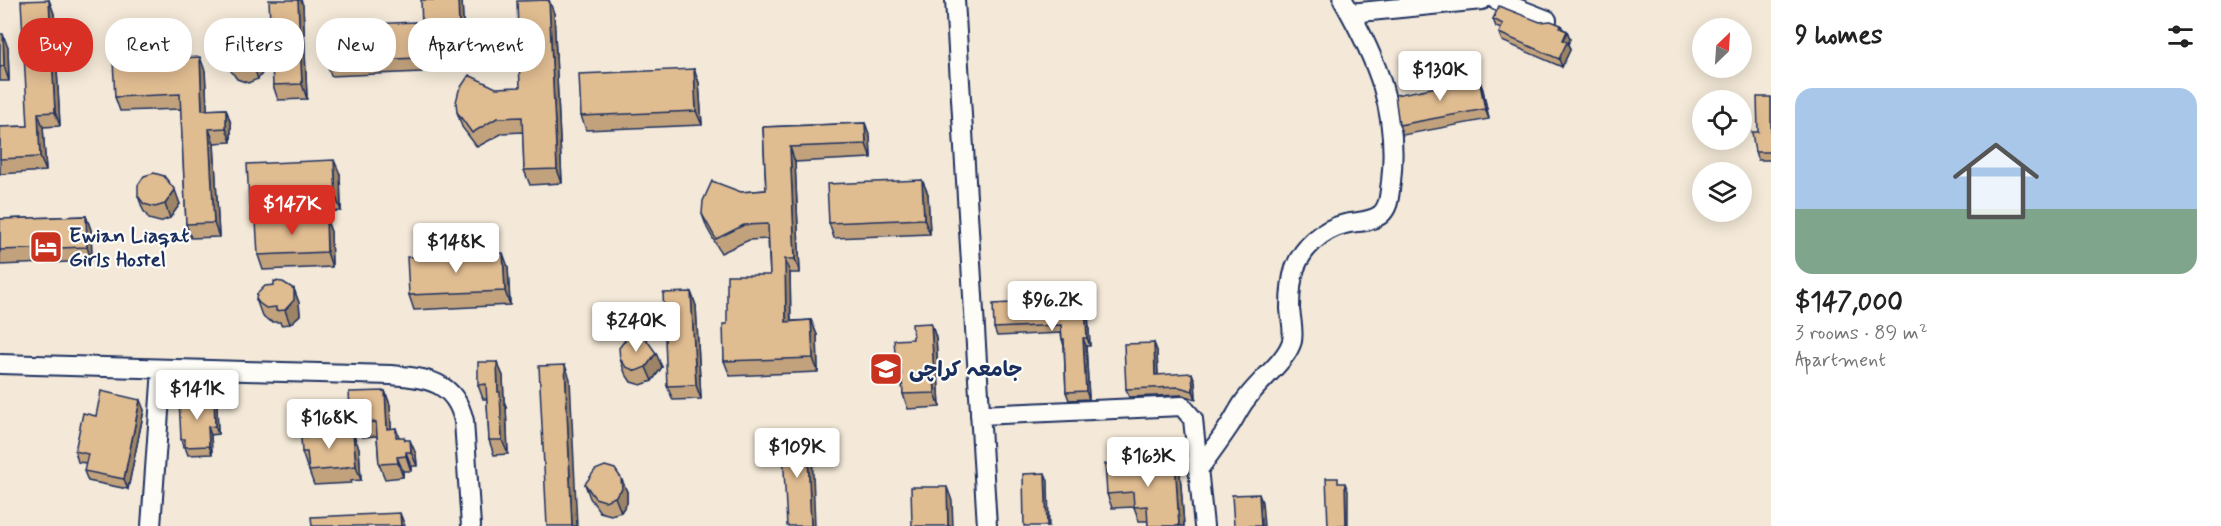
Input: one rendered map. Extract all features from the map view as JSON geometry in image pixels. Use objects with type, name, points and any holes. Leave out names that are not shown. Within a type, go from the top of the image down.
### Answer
[{"type":"street","points":[[955,0],[987,526]]},
{"type":"street","points":[[1198,470],[1248,397],[1287,352],[1293,331],[1291,292],[1295,268],[1307,248],[1320,236],[1334,228],[1343,224],[1372,220],[1383,213],[1388,206],[1392,172],[1388,109],[1384,88],[1366,41],[1347,6],[1482,0]]},
{"type":"street","points":[[1496,0],[1547,20]]},
{"type":"street","points":[[0,364],[391,375],[416,377],[441,385],[456,398],[465,421],[471,526]]},
{"type":"street","points":[[151,526],[162,369]]},
{"type":"street","points":[[980,415],[1177,405],[1187,410],[1193,418],[1204,526]]},
{"type":"building","points":[[49,0],[50,18],[22,18],[21,1]]},
{"type":"building","points":[[269,0],[298,0],[299,18],[270,18]]},
{"type":"building","points":[[421,0],[458,0],[459,18],[422,18]]},
{"type":"building","points":[[549,0],[557,169],[524,170],[522,117],[497,118],[472,133],[457,112],[456,102],[459,90],[469,75],[496,88],[520,87],[519,72],[545,72],[545,18],[518,18],[517,1]]},
{"type":"building","points":[[1499,6],[1540,22],[1551,21],[1561,25],[1560,28],[1567,31],[1563,40],[1567,42],[1559,59],[1499,33],[1503,24],[1493,19]]},
{"type":"building","points":[[408,22],[408,58],[396,59],[396,23]]},
{"type":"building","points":[[0,34],[3,34],[4,66],[0,67]]},
{"type":"building","points":[[192,57],[200,57],[202,110],[226,109],[226,128],[209,129],[214,223],[186,224],[180,94],[115,97],[114,72],[192,72]]},
{"type":"building","points":[[694,69],[696,111],[581,116],[579,74]]},
{"type":"building","points":[[25,72],[53,72],[55,112],[38,113],[40,157],[0,159],[0,127],[28,126]]},
{"type":"building","points":[[272,72],[301,72],[302,84],[273,85]]},
{"type":"building","points":[[1479,79],[1485,109],[1399,125],[1395,95]]},
{"type":"building","points":[[1757,97],[1771,97],[1771,152],[1755,152],[1752,132],[1758,132]]},
{"type":"building","points":[[865,123],[866,144],[790,147],[795,259],[785,259],[786,322],[811,320],[813,358],[724,361],[723,324],[727,324],[727,275],[770,275],[768,224],[744,225],[716,239],[702,214],[703,201],[712,181],[741,192],[766,190],[763,127]]},
{"type":"building","points":[[334,160],[336,197],[249,201],[247,164]]},
{"type":"building","points":[[154,173],[164,176],[175,190],[165,204],[155,207],[144,204],[138,196],[138,185],[144,176]]},
{"type":"building","points":[[922,180],[924,219],[829,223],[827,184]]},
{"type":"building","points":[[86,216],[87,247],[0,250],[0,219]]},
{"type":"building","points":[[326,218],[327,252],[258,255],[256,221]]},
{"type":"building","points":[[503,253],[505,291],[409,295],[407,257]]},
{"type":"building","points":[[274,281],[283,282],[294,289],[294,300],[285,310],[276,311],[276,307],[266,308],[256,299],[257,294],[265,286],[274,285]]},
{"type":"building","points":[[691,292],[696,385],[667,386],[663,293]]},
{"type":"building","points":[[1052,301],[1053,308],[1085,306],[1087,338],[1083,338],[1086,391],[1066,392],[1064,339],[1062,339],[1061,325],[994,328],[993,304]]},
{"type":"building","points":[[931,323],[935,393],[903,394],[901,366],[896,366],[894,340],[913,339],[912,324]]},
{"type":"building","points":[[636,336],[646,339],[656,353],[646,367],[636,371],[626,367],[620,359],[619,348],[626,339]]},
{"type":"building","points":[[1154,343],[1155,375],[1192,373],[1193,391],[1179,387],[1126,389],[1124,344]]},
{"type":"building","points":[[478,362],[497,362],[502,440],[489,440],[486,384],[478,385]]},
{"type":"building","points":[[565,365],[572,526],[547,526],[539,366]]},
{"type":"building","points":[[101,391],[140,400],[124,479],[84,471],[88,454],[75,451],[83,413],[96,416]]},
{"type":"building","points":[[385,391],[387,429],[396,428],[396,437],[410,440],[411,452],[406,452],[406,456],[397,457],[398,463],[379,464],[376,422],[357,423],[356,409],[350,409],[349,392]]},
{"type":"building","points":[[214,398],[215,426],[208,427],[209,446],[185,447],[185,439],[181,439],[179,399]]},
{"type":"building","points":[[327,429],[328,435],[353,433],[356,466],[309,471],[307,452],[302,452],[301,438],[307,438],[306,430]]},
{"type":"building","points":[[807,432],[811,526],[787,526],[782,433]]},
{"type":"building","points":[[1175,459],[1179,526],[1148,526],[1147,506],[1134,507],[1133,492],[1107,494],[1105,464]]},
{"type":"building","points":[[605,466],[615,469],[621,478],[622,489],[615,497],[605,501],[595,498],[585,484],[595,470]]},
{"type":"building","points":[[1045,473],[1047,526],[1024,526],[1023,474]]},
{"type":"building","points":[[1326,478],[1338,478],[1338,483],[1345,483],[1346,526],[1328,526]]},
{"type":"building","points":[[911,487],[947,487],[948,526],[912,526]]},
{"type":"building","points":[[1259,494],[1261,526],[1234,526],[1232,495]]},
{"type":"building","points":[[400,513],[401,526],[312,526],[311,517]]},
{"type":"place","name":"Ewian Liaqat Girls Hostel","points":[[46,247]]},
{"type":"place","name":"جامعہ کراچی","points":[[886,369]]}]
